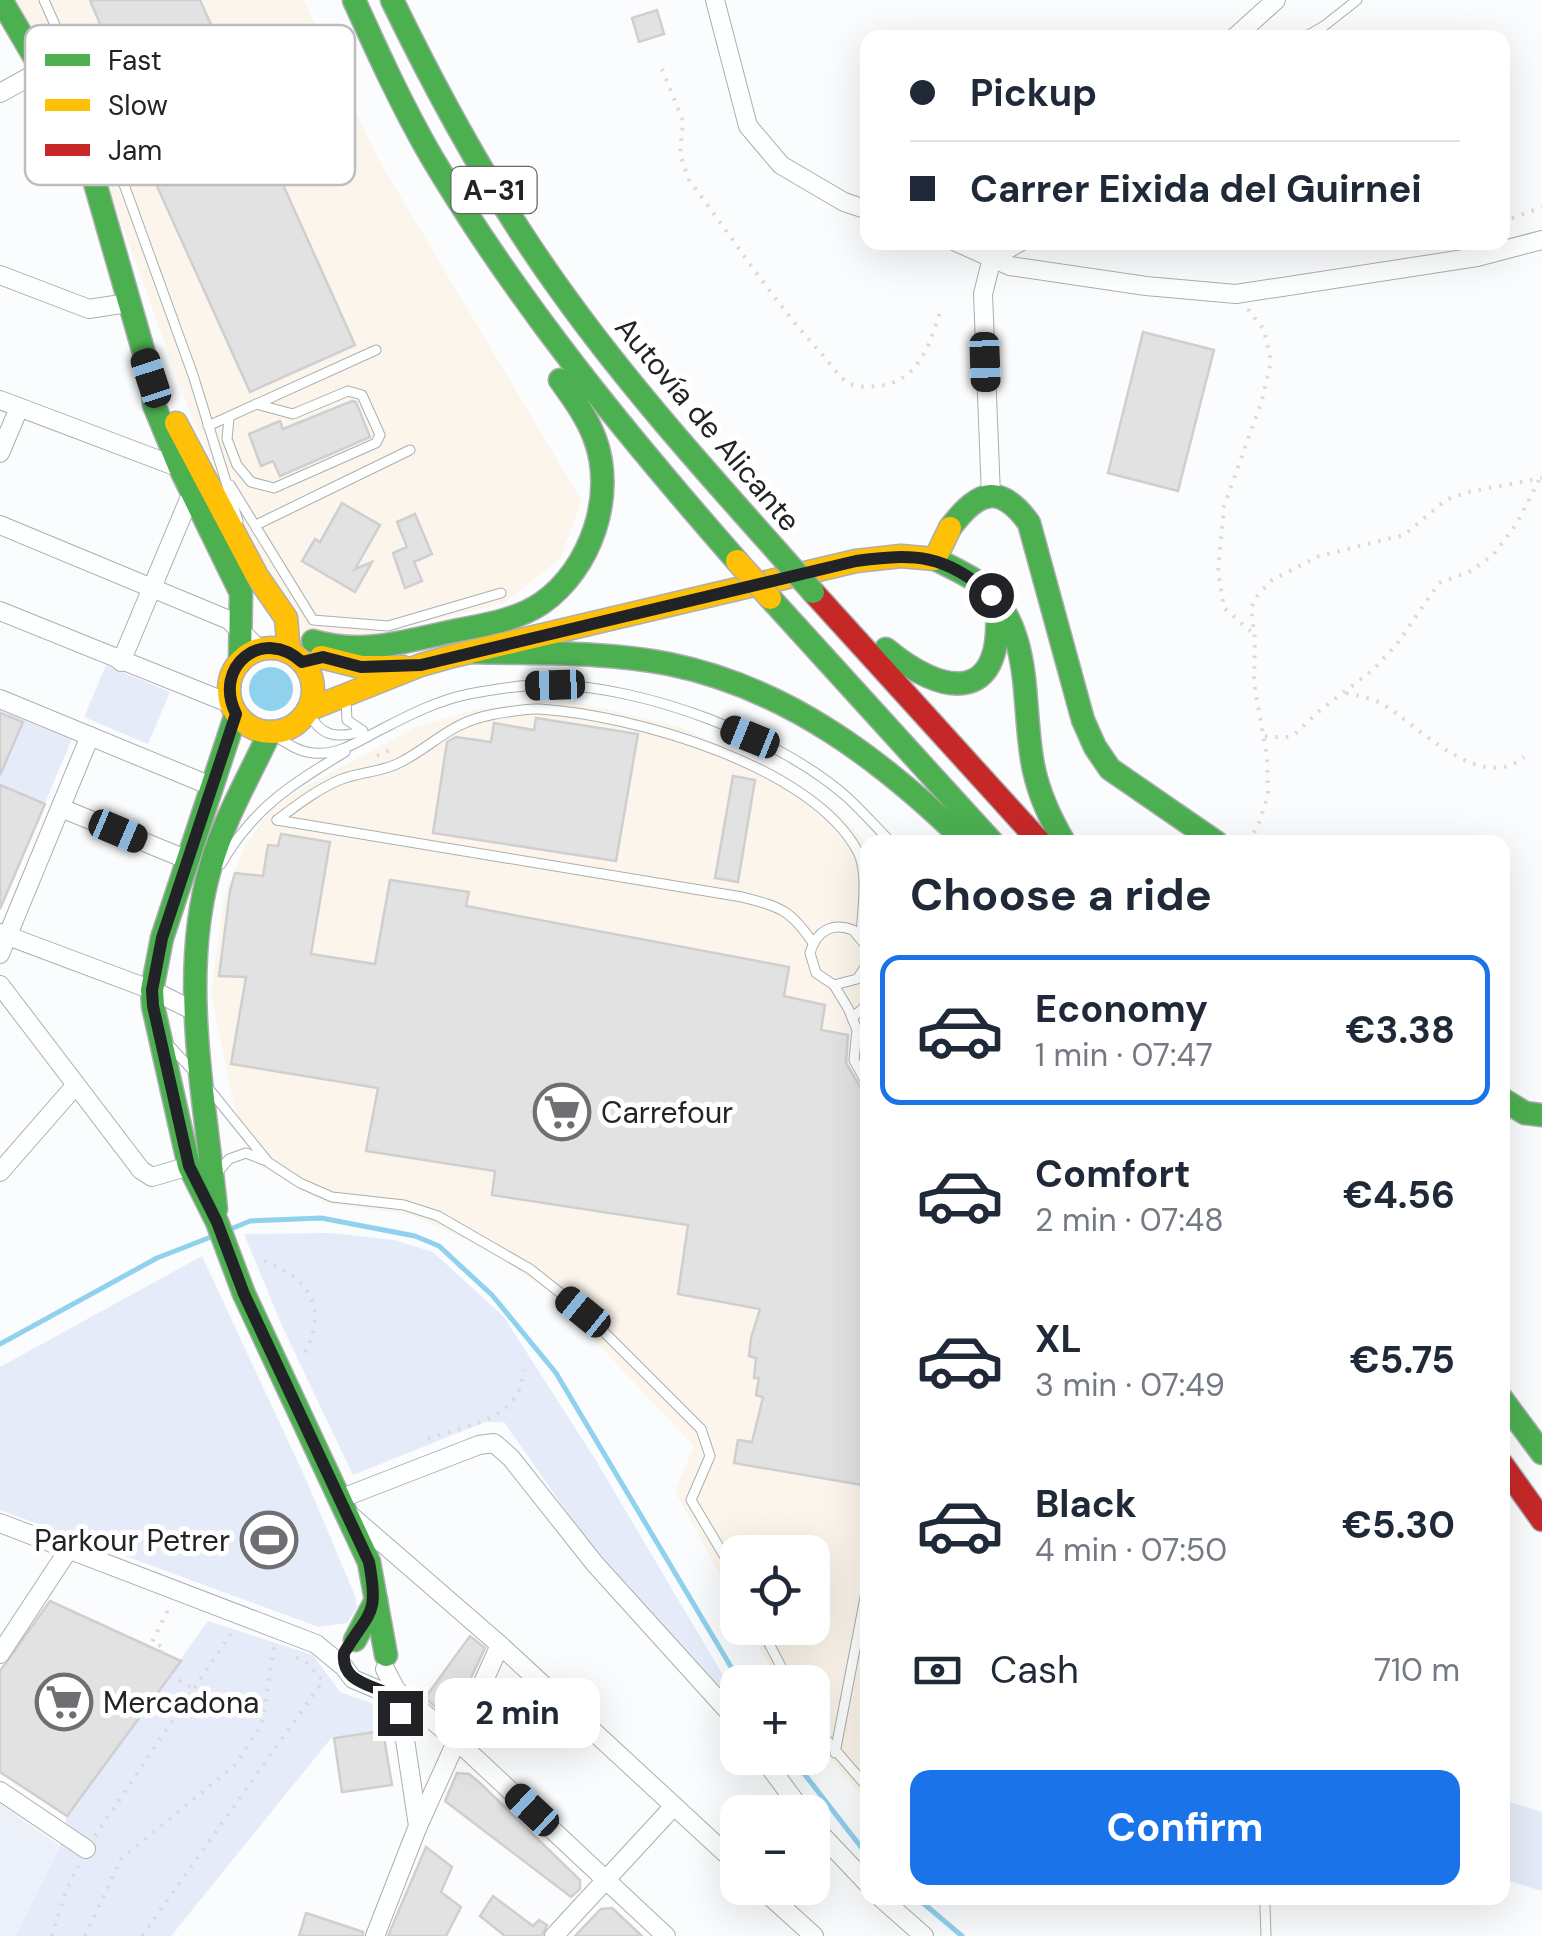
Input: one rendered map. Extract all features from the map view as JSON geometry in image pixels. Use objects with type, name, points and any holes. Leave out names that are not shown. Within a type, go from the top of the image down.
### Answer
[{"type":"main road","points":[[1,0],[25,41]]},
{"type":"main road","name":"A-31","points":[[354,0],[422,144],[483,244],[562,354],[736,561],[986,835]]},
{"type":"main road","name":"Autovía de Alicante","points":[[392,0],[429,80],[519,230],[619,367],[776,550],[1034,835]]},
{"type":"main road","points":[[95,185],[152,381],[257,576],[303,646],[313,685],[308,710]]},
{"type":"main road","points":[[386,1662],[369,1562],[189,1166],[152,990],[162,938],[233,709],[229,682],[249,655],[303,646],[368,650],[529,610],[560,586],[590,542],[598,520],[601,459],[583,413],[496,289],[483,244]]},
{"type":"main road","points":[[152,381],[154,405],[180,468],[241,593],[240,628],[249,655]]},
{"type":"main road","points":[[935,559],[960,511],[977,498],[991,496],[1014,503],[1029,523],[1083,720],[1095,747],[1120,777],[1206,835]]},
{"type":"main road","points":[[233,709],[245,724],[270,732],[296,724],[308,710],[421,665],[856,561],[901,556],[935,559],[968,575],[991,595],[1016,631],[1024,663],[1032,762],[1040,798],[1058,835]]},
{"type":"main road","points":[[814,592],[857,619],[904,667],[918,676],[949,685],[978,679],[995,660],[1000,629],[991,595]]},
{"type":"main road","points":[[303,646],[323,657],[361,667],[421,665]]},
{"type":"main road","points":[[471,652],[626,658],[671,664],[747,688],[836,732],[873,758],[958,835]]},
{"type":"main road","points":[[217,1222],[196,1012],[200,922],[220,839],[270,732]]},
{"type":"main road","points":[[1510,1104],[1542,1115]]},
{"type":"main road","points":[[1510,1410],[1542,1452]]},
{"type":"main road","points":[[1510,1475],[1542,1520]]},
{"type":"main road","points":[[354,1641],[376,1600]]},
{"type":"street","points":[[715,0],[748,126],[781,165],[860,207]]},
{"type":"street","points":[[1243,30],[1276,0]]},
{"type":"street","points":[[0,93],[25,79]]},
{"type":"street","points":[[1510,248],[1542,240]]},
{"type":"street","points":[[974,250],[1010,266],[1146,286],[1236,294],[1503,250]]},
{"type":"street","points":[[991,496],[983,294],[992,258],[1006,250]]},
{"type":"street","points":[[0,275],[89,310],[128,303]]},
{"type":"street","points":[[0,400],[180,468]]},
{"type":"street","points":[[0,453],[18,408]]},
{"type":"street","points":[[121,662],[192,492]]},
{"type":"street","points":[[0,525],[229,620],[240,628]]},
{"type":"street","points":[[0,611],[233,709]]},
{"type":"street","points":[[0,699],[211,786]]},
{"type":"street","points":[[0,954],[4,934],[90,736]]},
{"type":"street","points":[[61,808],[188,860]]},
{"type":"street","points":[[4,934],[152,990],[196,1012]]},
{"type":"street","points":[[0,984],[141,1170],[152,1177],[189,1166]]},
{"type":"street","points":[[0,1172],[76,1086]]},
{"type":"street","points":[[720,1702],[595,1564],[494,1442],[479,1445],[345,1506],[720,1848]]},
{"type":"street","points":[[0,1523],[316,1644],[344,1666],[353,1679],[368,1682],[391,1695],[400,1713],[418,1826]]},
{"type":"street","points":[[0,1654],[69,1548]]},
{"type":"street","points":[[316,1644],[371,1639],[383,1648],[396,1690],[456,1740],[666,1936]]},
{"type":"street","points":[[344,1666],[344,1653],[354,1641]]},
{"type":"street","points":[[376,1936],[418,1826],[500,1644]]},
{"type":"street","points":[[368,1682],[375,1680],[386,1662]]},
{"type":"street","points":[[776,1775],[791,1795]]},
{"type":"street","points":[[0,1791],[86,1849]]},
{"type":"street","points":[[554,1936],[674,1806]]},
{"type":"street","points":[[830,1844],[860,1876]]},
{"type":"street","points":[[780,1905],[814,1936]]},
{"type":"street","points":[[889,1905],[924,1936]]},
{"type":"lane","points":[[44,0],[55,25]]},
{"type":"lane","points":[[1317,30],[1356,0]]},
{"type":"lane","points":[[124,185],[257,576]]},
{"type":"lane","points":[[208,426],[376,350]]},
{"type":"lane","points":[[229,418],[227,439],[237,464],[252,482],[274,488],[376,443],[380,435],[362,396],[348,391],[294,414],[256,404]]},
{"type":"lane","points":[[256,525],[410,450]]},
{"type":"lane","points":[[223,474],[256,525],[303,646],[501,593]]},
{"type":"lane","points":[[236,513],[239,496],[252,482]]},
{"type":"lane","points":[[205,892],[256,814],[282,790],[380,730],[444,701],[499,689],[555,685],[675,708],[750,737],[790,758],[847,797],[883,835]]},
{"type":"lane","points":[[348,695],[344,705],[346,720],[362,731]]},
{"type":"lane","points":[[860,857],[844,830],[823,810],[754,767],[657,730],[602,716],[536,708],[453,725],[402,762],[340,780],[277,820],[783,908],[798,920],[812,943],[811,964],[816,974],[834,984],[850,983],[860,974]]},
{"type":"lane","points":[[308,710],[320,730],[332,736],[380,730]]},
{"type":"lane","points":[[270,732],[310,753],[350,747]]},
{"type":"lane","points":[[812,943],[825,929],[835,926],[853,930],[860,936]]},
{"type":"lane","points":[[834,984],[857,1030],[854,1060],[860,1071]]},
{"type":"lane","points":[[852,1018],[860,1011]]},
{"type":"lane","points":[[160,1036],[268,1162]]},
{"type":"lane","points":[[213,1178],[229,1158],[246,1153],[332,1196],[404,1205],[438,1216],[530,1268],[583,1312],[701,1429],[710,1456],[691,1500],[720,1549]]},
{"type":"lane","points":[[835,1752],[860,1623]]},
{"type":"lane","points":[[830,1746],[860,1779]]},
{"type":"lane","points":[[1265,1906],[1266,1936]]},
{"type":"path","points":[[662,69],[683,121],[680,154],[689,180],[789,320],[848,383],[888,386],[908,376],[932,338],[940,308]]},
{"type":"path","points":[[1510,219],[1542,207]]},
{"type":"path","points":[[1236,294],[1264,330],[1271,362],[1262,400],[1224,506],[1218,571],[1224,608],[1255,635]]},
{"type":"path","points":[[1253,835],[1268,795],[1265,736],[1254,684],[1251,609],[1255,598],[1283,574],[1345,547],[1414,530],[1439,504],[1468,492],[1540,479]]},
{"type":"path","points":[[1265,736],[1294,735],[1384,660],[1439,583],[1471,571],[1493,555],[1517,523],[1540,479]]},
{"type":"path","points":[[1346,693],[1384,706],[1432,742],[1479,765],[1509,766],[1524,756]]},
{"type":"path","points":[[371,758],[395,748]]},
{"type":"path","points":[[264,1262],[291,1272],[308,1290],[318,1319],[304,1354]]},
{"type":"path","points":[[428,1439],[494,1416],[511,1406],[523,1390],[523,1370]]},
{"type":"path","points":[[162,1653],[165,1648],[152,1642],[168,1607],[178,1612]]},
{"type":"path","points":[[52,1936],[64,1893],[86,1849],[232,1632],[246,1637]]},
{"type":"path","points":[[85,1936],[120,1858],[235,1765],[262,1724],[274,1646],[260,1642]]},
{"type":"path","points":[[142,1936],[324,1681],[307,1663],[290,1654]]},
{"type":"path","points":[[170,1676],[194,1689]]},
{"type":"shaded area","points":[[14,0],[304,0],[316,25],[29,25]]},
{"type":"shaded area","points":[[355,110],[377,157],[581,500],[561,558],[504,603],[370,636],[299,634],[194,424],[108,185],[355,185]]},
{"type":"shaded area","points":[[106,665],[170,692],[148,744],[84,717]]},
{"type":"shaded area","points":[[540,701],[580,703],[680,727],[777,771],[842,816],[860,837],[860,1794],[830,1757],[830,1665],[770,1665],[758,1645],[830,1645],[830,1535],[720,1535],[720,1574],[675,1491],[694,1446],[548,1291],[488,1249],[411,1215],[325,1203],[258,1165],[233,1102],[211,993],[224,896],[244,848],[270,811],[300,789],[416,727],[473,710]]},
{"type":"shaded area","points":[[0,708],[72,739],[0,909]]},
{"type":"shaded area","points":[[330,1233],[394,1240],[433,1252],[504,1317],[595,1459],[720,1670],[720,1694],[578,1528],[504,1422],[485,1422],[353,1475],[283,1328],[244,1234]]},
{"type":"shaded area","points":[[202,1256],[308,1484],[355,1596],[357,1607],[347,1623],[319,1627],[0,1510],[0,1367]]},
{"type":"shaded area","points":[[208,1621],[313,1655],[340,1692],[377,1705],[383,1731],[332,1737],[171,1936],[15,1936],[60,1846],[67,1816]]},
{"type":"shaded area","points":[[1510,1802],[1542,1812],[1542,1891],[1510,1881]]},
{"type":"shaded area","points":[[0,1804],[60,1846],[15,1936],[0,1936]]},
{"type":"water","points":[[271,667],[286,674],[293,689],[286,704],[271,711],[256,704],[249,689],[256,674]]},
{"type":"building","points":[[90,0],[200,0],[211,25],[100,25]]},
{"type":"building","points":[[657,10],[664,34],[639,42],[632,18]]},
{"type":"building","points":[[157,185],[283,185],[355,345],[250,392]]},
{"type":"building","points":[[1143,332],[1214,350],[1178,491],[1108,473]]},
{"type":"building","points":[[356,402],[370,437],[280,476],[273,461],[261,466],[249,434],[280,421],[283,429]]},
{"type":"building","points":[[342,503],[380,525],[355,569],[372,562],[355,592],[302,561],[315,539],[320,542]]},
{"type":"building","points":[[415,514],[432,554],[414,562],[422,581],[405,588],[393,553],[407,547],[397,522]]},
{"type":"building","points":[[0,713],[23,722],[0,775]]},
{"type":"building","points":[[536,718],[638,734],[616,861],[433,833],[447,742],[456,737],[491,742],[494,723],[534,730]]},
{"type":"building","points":[[733,776],[755,780],[738,882],[715,878]]},
{"type":"building","points":[[0,785],[45,804],[0,909]]},
{"type":"building","points":[[281,834],[330,842],[311,954],[375,964],[390,880],[469,892],[466,906],[789,967],[784,996],[825,1005],[821,1030],[848,1035],[846,1063],[860,1087],[860,1485],[734,1463],[738,1440],[752,1442],[763,1397],[756,1395],[756,1358],[749,1356],[760,1309],[678,1294],[688,1225],[492,1195],[495,1171],[366,1151],[378,1088],[231,1064],[246,977],[219,976],[230,891],[235,873],[263,876],[268,845],[278,846]]},
{"type":"building","points":[[50,1601],[181,1661],[67,1816],[0,1772],[0,1671]]},
{"type":"building","points":[[470,1636],[485,1648],[451,1720],[425,1698]]},
{"type":"building","points":[[383,1731],[392,1785],[342,1792],[334,1738]]},
{"type":"building","points":[[457,1773],[469,1774],[480,1783],[580,1880],[580,1889],[571,1897],[445,1801]]},
{"type":"building","points":[[426,1847],[452,1867],[441,1892],[461,1907],[446,1936],[388,1936]]},
{"type":"building","points":[[493,1896],[533,1926],[539,1920],[547,1925],[542,1936],[505,1936],[480,1916]]},
{"type":"building","points":[[612,1908],[642,1936],[575,1936],[601,1909]]},
{"type":"building","points":[[306,1913],[363,1932],[363,1936],[299,1936]]},
{"type":"waterway","points":[[226,1231],[250,1221],[321,1218],[415,1236],[439,1246],[492,1295],[556,1373],[730,1665]]},
{"type":"waterway","points":[[0,1344],[157,1258],[216,1235]]},
{"type":"waterway","points":[[805,1775],[860,1846]]},
{"type":"waterway","points":[[925,1905],[962,1936]]},
{"type":"traffic: fast","points":[[1,0],[25,41]]},
{"type":"traffic: fast","points":[[354,0],[420,137],[500,263],[614,415],[737,561]]},
{"type":"traffic: fast","points":[[392,0],[470,149],[537,257],[638,391],[776,550]]},
{"type":"traffic: fast","points":[[96,185],[152,381],[154,405],[241,593],[240,661]]},
{"type":"traffic: fast","points":[[313,641],[346,647],[377,646],[480,626],[531,610],[559,588],[586,551],[595,529],[602,483],[601,461],[592,431],[560,380]]},
{"type":"traffic: fast","points":[[950,528],[970,506],[989,496],[1008,502],[1029,523],[1083,720],[1095,747],[1110,769],[1206,835]]},
{"type":"traffic: fast","points":[[776,550],[813,592]]},
{"type":"traffic: fast","points":[[935,559],[976,581],[1009,620],[1023,668],[1036,780],[1060,835]]},
{"type":"traffic: fast","points":[[770,598],[986,835]]},
{"type":"traffic: fast","points":[[886,649],[928,676],[964,683],[979,677],[990,664],[996,642],[997,612]]},
{"type":"traffic: fast","points":[[471,652],[645,660],[712,675],[753,690],[793,709],[866,756],[959,835]]},
{"type":"traffic: fast","points":[[236,714],[162,938],[152,990],[153,1006],[189,1166],[369,1562],[386,1655]]},
{"type":"traffic: fast","points":[[216,1209],[197,1037],[196,950],[201,907],[216,848],[270,732]]},
{"type":"traffic: fast","points":[[1510,1104],[1525,1113],[1542,1115]]},
{"type":"traffic: fast","points":[[1510,1410],[1542,1453]]},
{"type":"traffic: fast","points":[[355,1640],[376,1600]]},
{"type":"traffic: slow","points":[[176,423],[257,576],[286,618],[289,652]]},
{"type":"traffic: slow","points":[[308,710],[453,656],[856,561],[901,556],[935,559],[950,528]]},
{"type":"traffic: slow","points":[[737,561],[770,598]]},
{"type":"traffic: slow","points":[[271,648],[287,651],[301,660],[310,674],[313,690],[310,706],[301,720],[287,729],[271,732],[255,729],[241,720],[232,706],[229,690],[232,674],[241,660],[255,651],[271,648]]},
{"type":"traffic: slow","points":[[321,657],[361,667],[403,667]]},
{"type":"traffic: jam","points":[[813,592],[1034,835]]},
{"type":"traffic: jam","points":[[1510,1475],[1542,1520]]},
{"type":"place","name":"Carrefour","points":[[562,1112]]},
{"type":"place","name":"Parkour Petrer","points":[[269,1540]]},
{"type":"place","name":"Mercadona","points":[[64,1702]]},
{"type":"route","points":[[400,1713],[391,1695],[368,1682],[353,1679],[344,1666],[344,1653],[376,1600],[369,1562],[189,1166],[153,1006],[152,990],[162,938],[236,714],[228,693],[233,670],[248,654],[269,648],[290,652],[302,662],[323,657],[361,667],[421,665],[856,561],[901,556],[935,559],[952,566],[991,595]]}]
